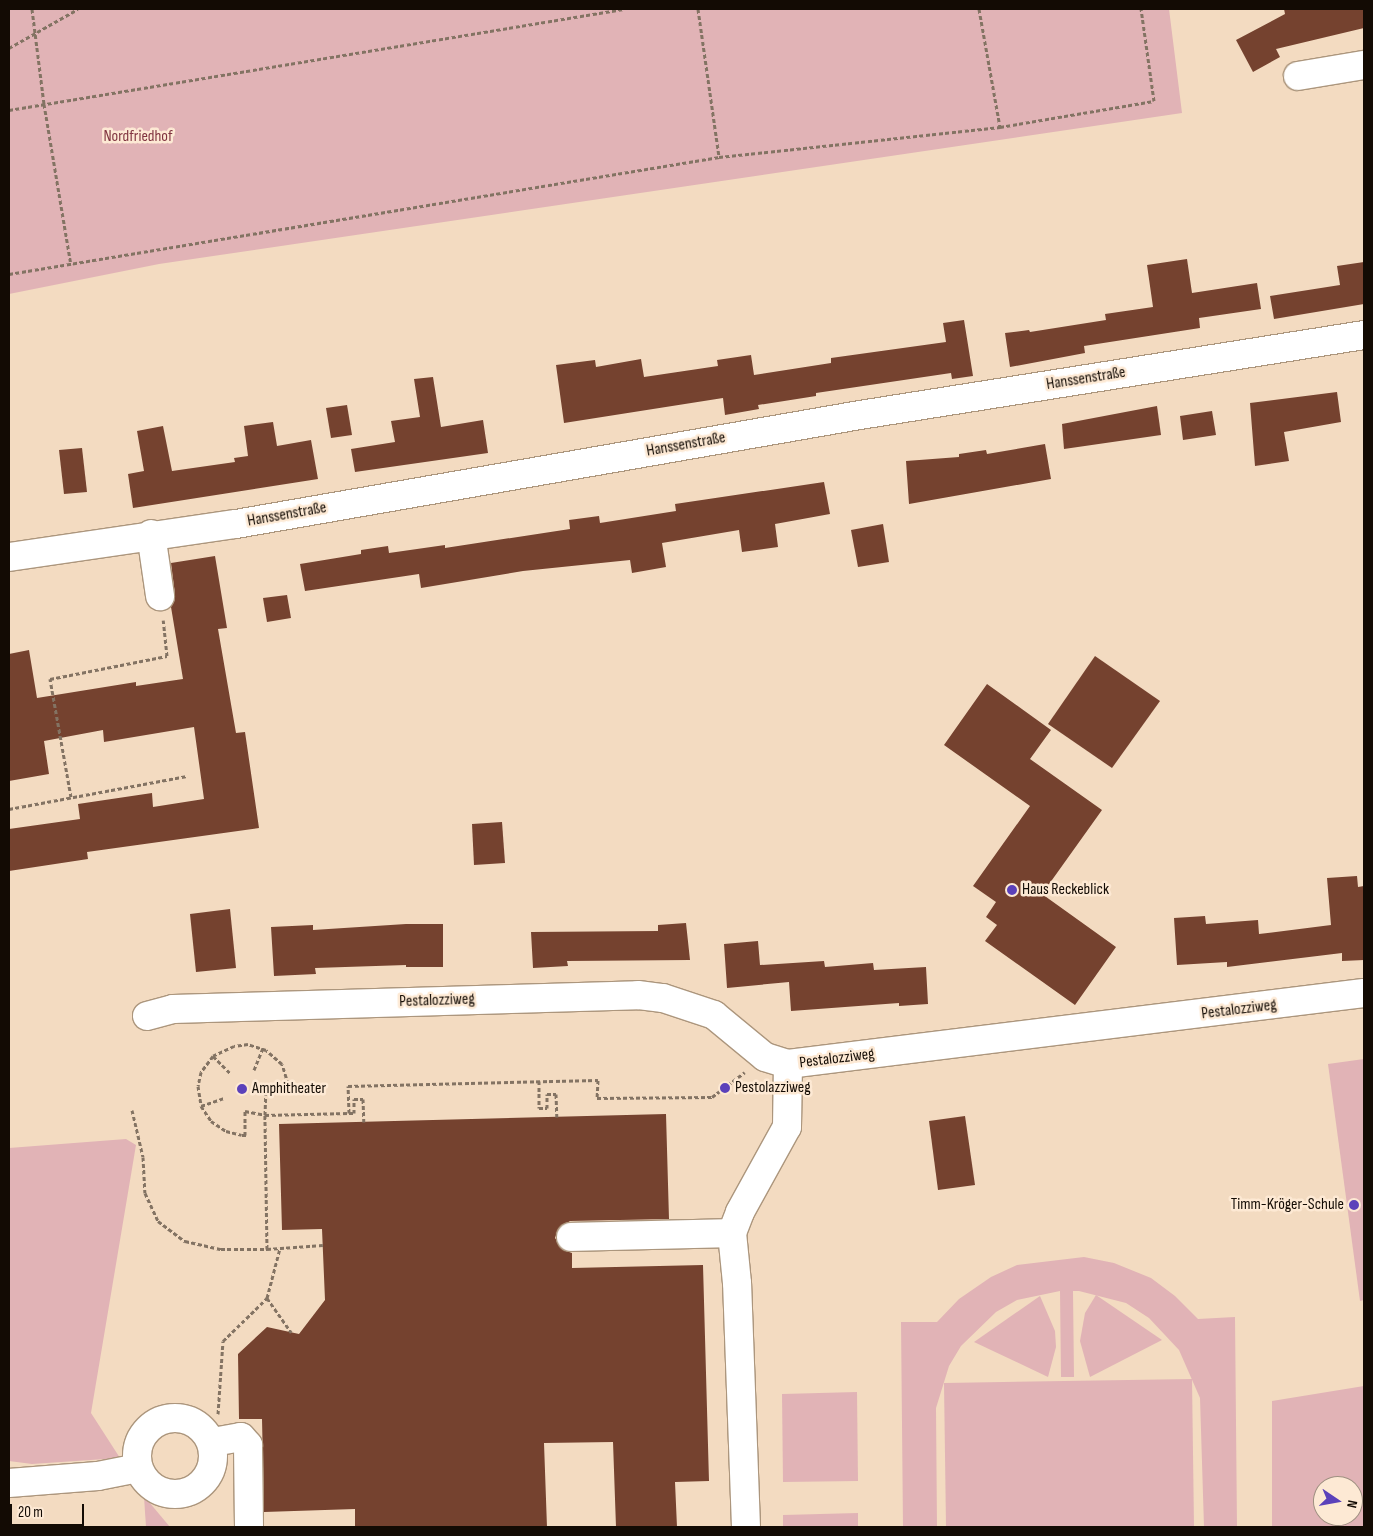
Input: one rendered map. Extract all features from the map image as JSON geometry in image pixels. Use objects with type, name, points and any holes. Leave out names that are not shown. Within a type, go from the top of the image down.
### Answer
[{"type":"street","points":[[1298,76],[1364,65]]},
{"type":"street","name":"Hanssenstraße","points":[[9,557],[152,534],[236,524],[860,415],[1364,336]]},
{"type":"street","points":[[152,534],[160,596]]},
{"type":"street","name":"Pestalozziweg","points":[[147,1016],[173,1009],[638,995],[663,998],[714,1015],[777,1061],[1364,993]]},
{"type":"street","points":[[746,1527],[737,1283],[732,1232],[740,1212],[787,1128],[777,1061]]},
{"type":"street","points":[[571,1237],[732,1232]]},
{"type":"street","points":[[171,1416],[200,1425],[213,1442],[214,1463],[203,1484],[177,1495],[152,1488],[138,1468],[136,1448],[147,1428],[171,1416]]},
{"type":"street","points":[[213,1442],[240,1437],[248,1445],[249,1527]]},
{"type":"street","points":[[9,1483],[98,1476],[138,1468]]},
{"type":"path","points":[[32,9],[37,32],[44,104],[71,265]]},
{"type":"path","points":[[9,48],[78,9]]},
{"type":"path","points":[[9,110],[624,9]]},
{"type":"path","points":[[698,9],[719,156]]},
{"type":"path","points":[[979,9],[1000,127]]},
{"type":"path","points":[[9,274],[719,156],[1000,127],[1154,101],[1141,9]]},
{"type":"path","points":[[70,797],[50,679],[167,656],[160,596]]},
{"type":"path","points":[[9,809],[188,776]]},
{"type":"path","points":[[267,1249],[265,1115],[266,1090],[290,1090],[282,1064],[263,1048],[248,1044],[234,1046],[213,1056],[202,1072],[198,1086],[201,1106],[219,1127],[247,1135],[244,1112],[265,1115],[354,1113],[354,1100],[363,1099],[364,1122]]},
{"type":"path","points":[[254,1070],[263,1048]]},
{"type":"path","points":[[213,1056],[230,1073]]},
{"type":"path","points":[[349,1113],[348,1086],[598,1080],[597,1098],[712,1096],[777,1061]]},
{"type":"path","points":[[539,1081],[539,1108],[547,1108],[547,1094],[556,1094],[557,1117]]},
{"type":"path","points":[[201,1106],[224,1098]]},
{"type":"path","points":[[132,1110],[143,1157],[145,1192],[158,1221],[185,1241],[221,1249],[267,1249],[323,1245]]},
{"type":"path","points":[[213,1442],[221,1398],[223,1341],[267,1298],[280,1248]]},
{"type":"path","points":[[267,1298],[291,1332]]},
{"type":"green space","name":"Nordfriedhof","points":[[9,9],[1169,9],[1182,113],[159,264],[9,294]]},
{"type":"green space","name":"Timm-Kröger-Schule","points":[[1364,1059],[1364,1300],[1360,1301],[1328,1064]]},
{"type":"green space","points":[[126,1139],[136,1145],[91,1413],[120,1458],[32,1464],[9,1461],[9,1148]]},
{"type":"green space","points":[[1084,1257],[1114,1263],[1151,1278],[1175,1296],[1198,1319],[1235,1317],[1237,1527],[1204,1527],[1200,1398],[1179,1350],[1149,1318],[1126,1303],[1073,1291],[1074,1377],[1061,1377],[1060,1291],[1017,1300],[996,1312],[961,1346],[949,1366],[936,1408],[937,1527],[903,1527],[901,1322],[937,1322],[959,1299],[991,1277],[1017,1265]]},
{"type":"green space","points":[[1096,1295],[1162,1340],[1090,1377],[1080,1341],[1085,1313]]},
{"type":"green space","points":[[1040,1296],[1055,1331],[1056,1347],[1048,1377],[974,1342]]},
{"type":"green space","points":[[1192,1379],[1194,1527],[946,1527],[944,1383]]},
{"type":"green space","points":[[1364,1386],[1364,1527],[1272,1527],[1272,1401]]},
{"type":"green space","points":[[857,1392],[858,1481],[783,1482],[782,1394]]},
{"type":"green space","points":[[144,1496],[170,1527],[146,1527]]},
{"type":"green space","points":[[858,1513],[858,1527],[783,1527],[783,1515]]},
{"type":"building","points":[[1284,9],[1364,9],[1364,28],[1276,49],[1280,57],[1253,72],[1236,40],[1285,14]]},
{"type":"building","points":[[1187,259],[1192,293],[1257,283],[1261,309],[1199,318],[1200,328],[1084,346],[1085,353],[1010,367],[1005,333],[1029,330],[1030,332],[1106,320],[1105,314],[1153,307],[1147,265]]},
{"type":"building","points":[[1364,262],[1364,304],[1274,319],[1270,296],[1340,285],[1337,266]]},
{"type":"building","points":[[964,320],[973,376],[952,379],[951,373],[816,393],[816,396],[758,405],[759,409],[725,415],[723,398],[564,423],[556,365],[595,360],[596,367],[641,359],[644,377],[718,366],[717,360],[751,355],[754,375],[831,363],[831,358],[946,342],[943,323]]},
{"type":"building","points":[[433,377],[441,427],[483,420],[488,453],[355,472],[351,449],[395,442],[391,421],[420,417],[414,379]]},
{"type":"building","points":[[1337,392],[1341,422],[1284,432],[1289,461],[1255,466],[1250,403]]},
{"type":"building","points":[[347,405],[352,435],[331,438],[326,408]]},
{"type":"building","points":[[1157,406],[1161,435],[1064,449],[1062,424]]},
{"type":"building","points":[[1212,411],[1216,435],[1183,440],[1180,416]]},
{"type":"building","points":[[273,422],[277,446],[311,440],[318,479],[133,508],[128,474],[144,471],[137,431],[163,426],[172,471],[235,462],[234,458],[248,456],[244,426]]},
{"type":"building","points":[[1045,444],[1051,479],[909,504],[906,461],[959,457],[959,454],[986,450],[987,454]]},
{"type":"building","points":[[82,448],[87,492],[64,494],[59,450]]},
{"type":"building","points":[[824,482],[830,514],[775,524],[778,547],[742,552],[739,530],[662,543],[666,567],[632,573],[630,560],[523,571],[421,588],[419,574],[305,591],[300,564],[361,554],[361,550],[388,546],[389,553],[445,545],[445,548],[570,529],[569,520],[599,516],[600,523],[676,511],[675,504]]},
{"type":"building","points":[[883,524],[889,562],[858,567],[851,530]]},
{"type":"building","points":[[215,556],[227,628],[218,629],[236,733],[245,732],[259,828],[87,852],[88,859],[9,871],[9,829],[80,819],[78,804],[152,793],[153,807],[204,799],[194,727],[104,742],[103,730],[44,741],[49,774],[9,781],[9,654],[29,650],[37,698],[136,682],[136,686],[183,679],[171,607],[175,594],[171,563]]},
{"type":"building","points":[[287,595],[291,618],[267,622],[263,598]]},
{"type":"building","points":[[1095,656],[1160,701],[1112,768],[1048,724]]},
{"type":"building","name":"Haus Reckeblick","points":[[987,684],[1051,730],[1030,759],[1102,810],[1042,894],[1116,947],[1075,1005],[985,941],[997,925],[986,917],[996,902],[973,886],[1030,806],[944,745]]},
{"type":"building","points":[[502,822],[505,863],[474,865],[472,824]]},
{"type":"building","points":[[1357,876],[1358,887],[1364,886],[1364,960],[1342,961],[1342,953],[1227,967],[1227,962],[1177,965],[1174,918],[1205,916],[1206,924],[1258,920],[1259,934],[1331,925],[1327,878]]},
{"type":"building","points":[[230,909],[236,968],[196,972],[190,914]]},
{"type":"building","points":[[686,923],[690,960],[567,961],[568,966],[533,968],[531,932],[658,931],[658,925]]},
{"type":"building","points":[[406,924],[443,924],[443,967],[406,967],[406,965],[315,968],[316,974],[274,976],[271,927],[313,925],[313,930]]},
{"type":"building","points":[[758,941],[760,965],[824,961],[825,967],[873,963],[874,970],[926,967],[928,1004],[899,1006],[899,1003],[791,1011],[789,982],[727,988],[724,944]]},
{"type":"building","points":[[666,1114],[669,1219],[570,1221],[558,1229],[555,1238],[563,1250],[572,1253],[572,1268],[703,1265],[709,1481],[675,1482],[677,1527],[616,1527],[613,1442],[544,1443],[547,1527],[355,1527],[355,1509],[264,1512],[262,1419],[239,1419],[238,1354],[267,1327],[299,1334],[325,1300],[322,1229],[282,1230],[279,1124]]},
{"type":"building","points":[[965,1116],[975,1185],[938,1190],[929,1121]]},
{"type":"place","name":"Haus Reckeblick","points":[[1012,890]]},
{"type":"place","name":"Pestolazziweg","points":[[725,1088]]},
{"type":"place","name":"Amphitheater","points":[[242,1089]]},
{"type":"place","name":"Timm-Kröger-Schule","points":[[1354,1205]]}]
